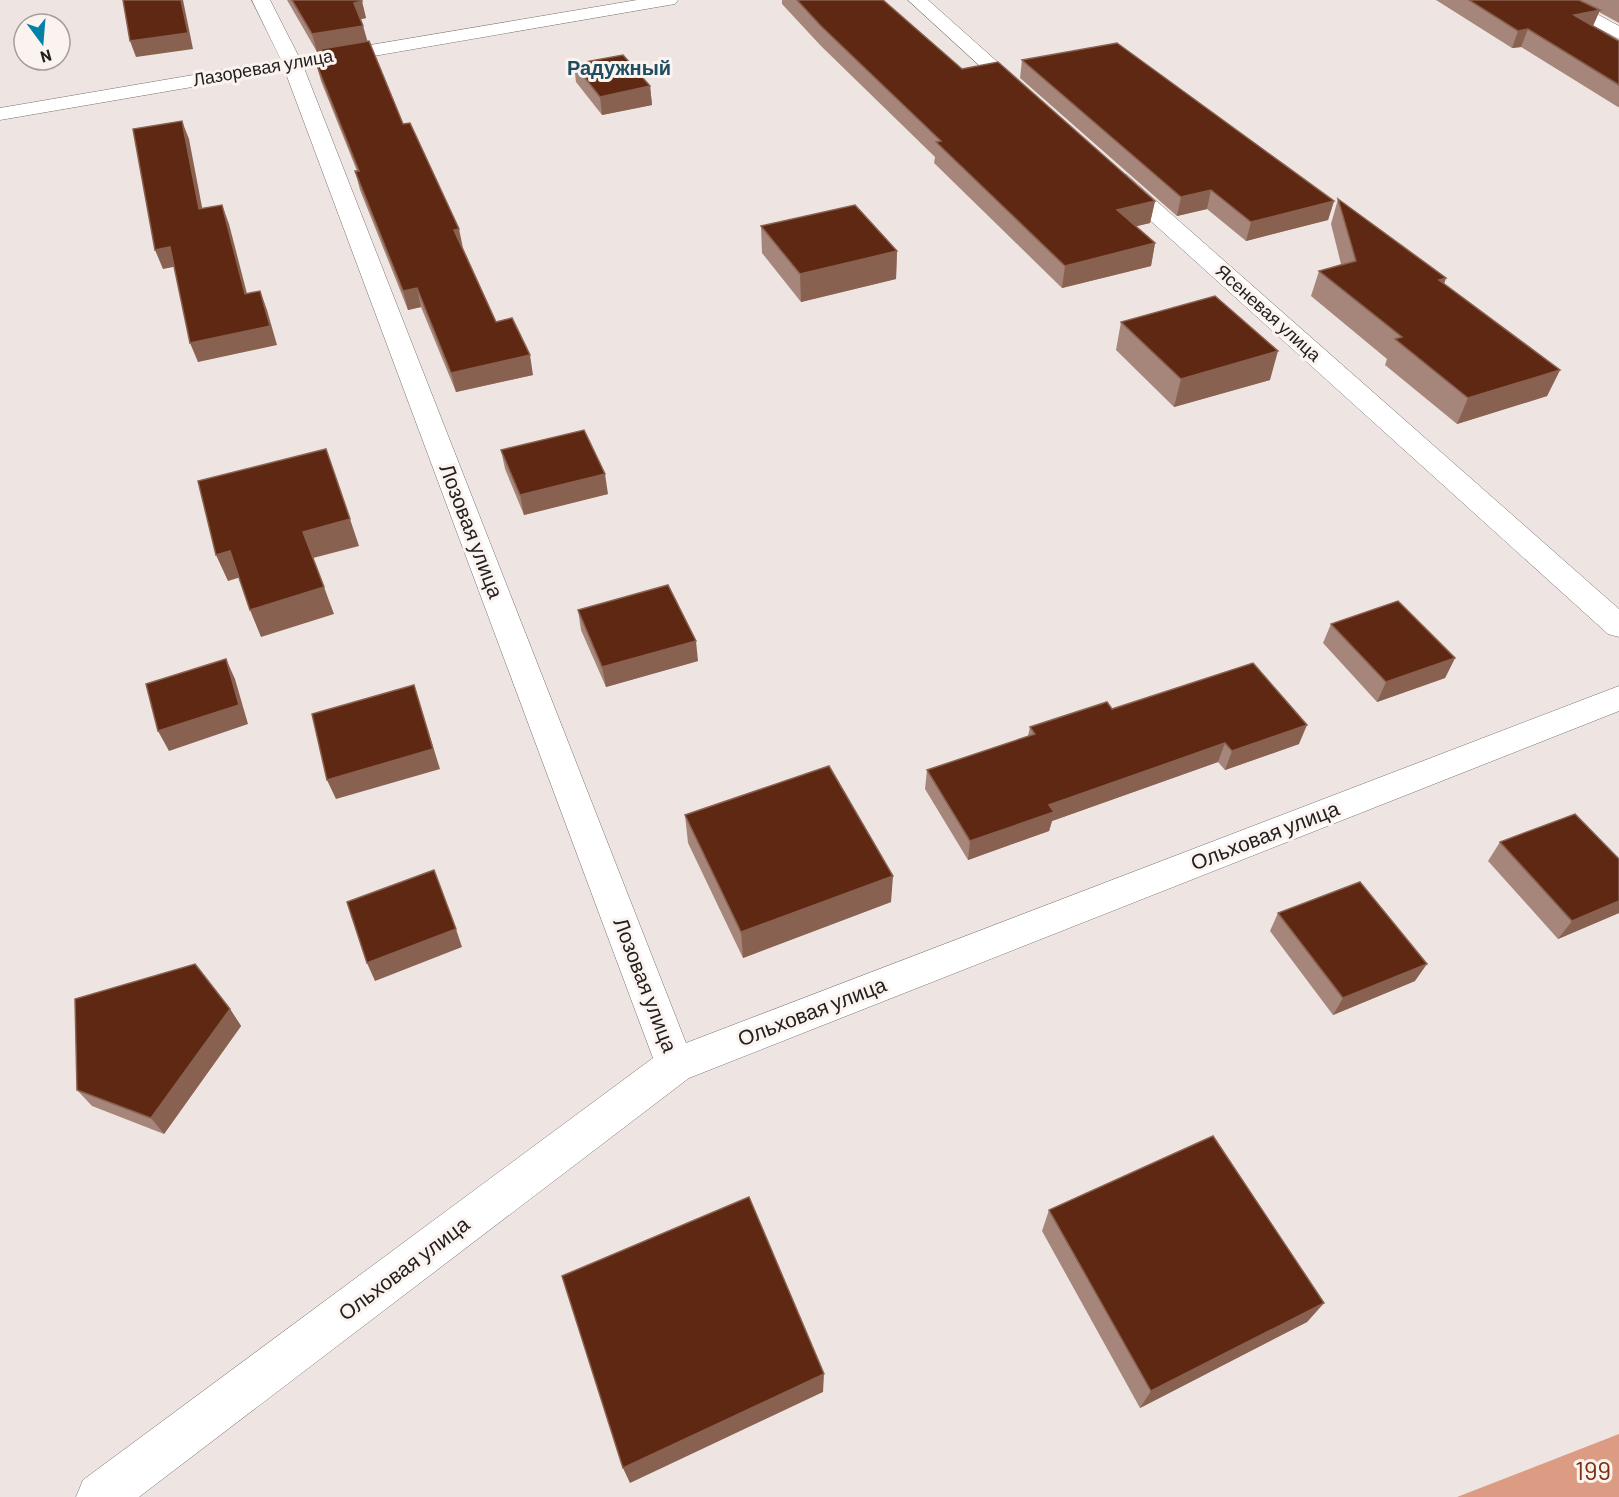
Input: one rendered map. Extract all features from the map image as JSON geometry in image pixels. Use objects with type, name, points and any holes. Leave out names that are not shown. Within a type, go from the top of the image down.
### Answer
[{"type":"street","name":"Лозовая улица","points":[[261,0],[292,63],[675,1065]]},
{"type":"street","name":"Лазоревая улица","points":[[0,114],[669,0]]},
{"type":"street","points":[[917,0],[1041,111]]},
{"type":"street","points":[[1558,0],[1619,33]]},
{"type":"street","name":"Ясеневая улица","points":[[1103,166],[1619,626]]},
{"type":"street","name":"Ольховая улица","points":[[100,1497],[675,1065],[1619,698]]},
{"type":"green space","name":"199","points":[[1619,1434],[1619,1497],[1457,1497]]},
{"type":"building","points":[[123,0],[181,0],[188,33],[130,41]]},
{"type":"building","points":[[292,0],[361,0],[354,3],[363,26],[312,34]]},
{"type":"building","points":[[797,0],[883,0],[962,69],[998,62],[1155,201],[1117,210],[1155,243],[1065,266],[936,142],[941,141]]},
{"type":"building","points":[[1469,0],[1579,0],[1600,10],[1574,15],[1619,41],[1619,85],[1528,29],[1518,31]]},
{"type":"building","points":[[369,41],[403,124],[410,123],[459,229],[454,230],[496,322],[512,318],[530,355],[451,373],[417,288],[403,291],[355,171],[359,171],[316,63],[328,61],[321,49]]},
{"type":"building","points":[[1117,43],[1334,201],[1251,222],[1211,190],[1181,197],[1022,60]]},
{"type":"building","points":[[623,55],[650,86],[600,97],[574,64]]},
{"type":"building","points":[[182,121],[199,209],[222,205],[245,294],[260,291],[270,326],[190,343],[170,247],[155,250],[133,129]]},
{"type":"building","points":[[1338,199],[1446,278],[1439,280],[1560,370],[1468,398],[1395,339],[1402,337],[1319,271],[1356,261]]},
{"type":"building","points":[[855,205],[897,251],[800,274],[761,226]]},
{"type":"building","points":[[1215,296],[1278,351],[1181,379],[1121,322]]},
{"type":"building","points":[[584,430],[605,474],[520,495],[501,450]]},
{"type":"building","points":[[326,449],[350,519],[303,532],[324,587],[250,610],[230,551],[216,555],[198,481]]},
{"type":"building","points":[[668,585],[696,641],[602,667],[578,610]]},
{"type":"building","points":[[1398,601],[1455,658],[1386,682],[1331,624]]},
{"type":"building","points":[[226,659],[239,705],[158,731],[146,684]]},
{"type":"building","points":[[1253,663],[1307,725],[1232,751],[1225,743],[1049,805],[1054,812],[970,841],[927,770],[1035,734],[1030,727],[1107,702],[1112,709]]},
{"type":"building","points":[[414,685],[433,749],[327,780],[312,714]]},
{"type":"building","points":[[829,766],[893,876],[741,932],[685,815]]},
{"type":"building","points":[[1575,814],[1619,859],[1619,901],[1572,921],[1500,842]]},
{"type":"building","points":[[434,870],[456,929],[367,963],[347,902]]},
{"type":"building","points":[[1360,882],[1427,964],[1343,998],[1278,913]]},
{"type":"building","points":[[195,964],[230,1009],[151,1118],[77,1090],[75,999]]},
{"type":"building","points":[[1213,1136],[1324,1303],[1151,1391],[1049,1210]]},
{"type":"building","points":[[749,1197],[824,1374],[623,1468],[562,1276]]},
{"type":"district","name":"Радужный","points":[[619,68]]}]
